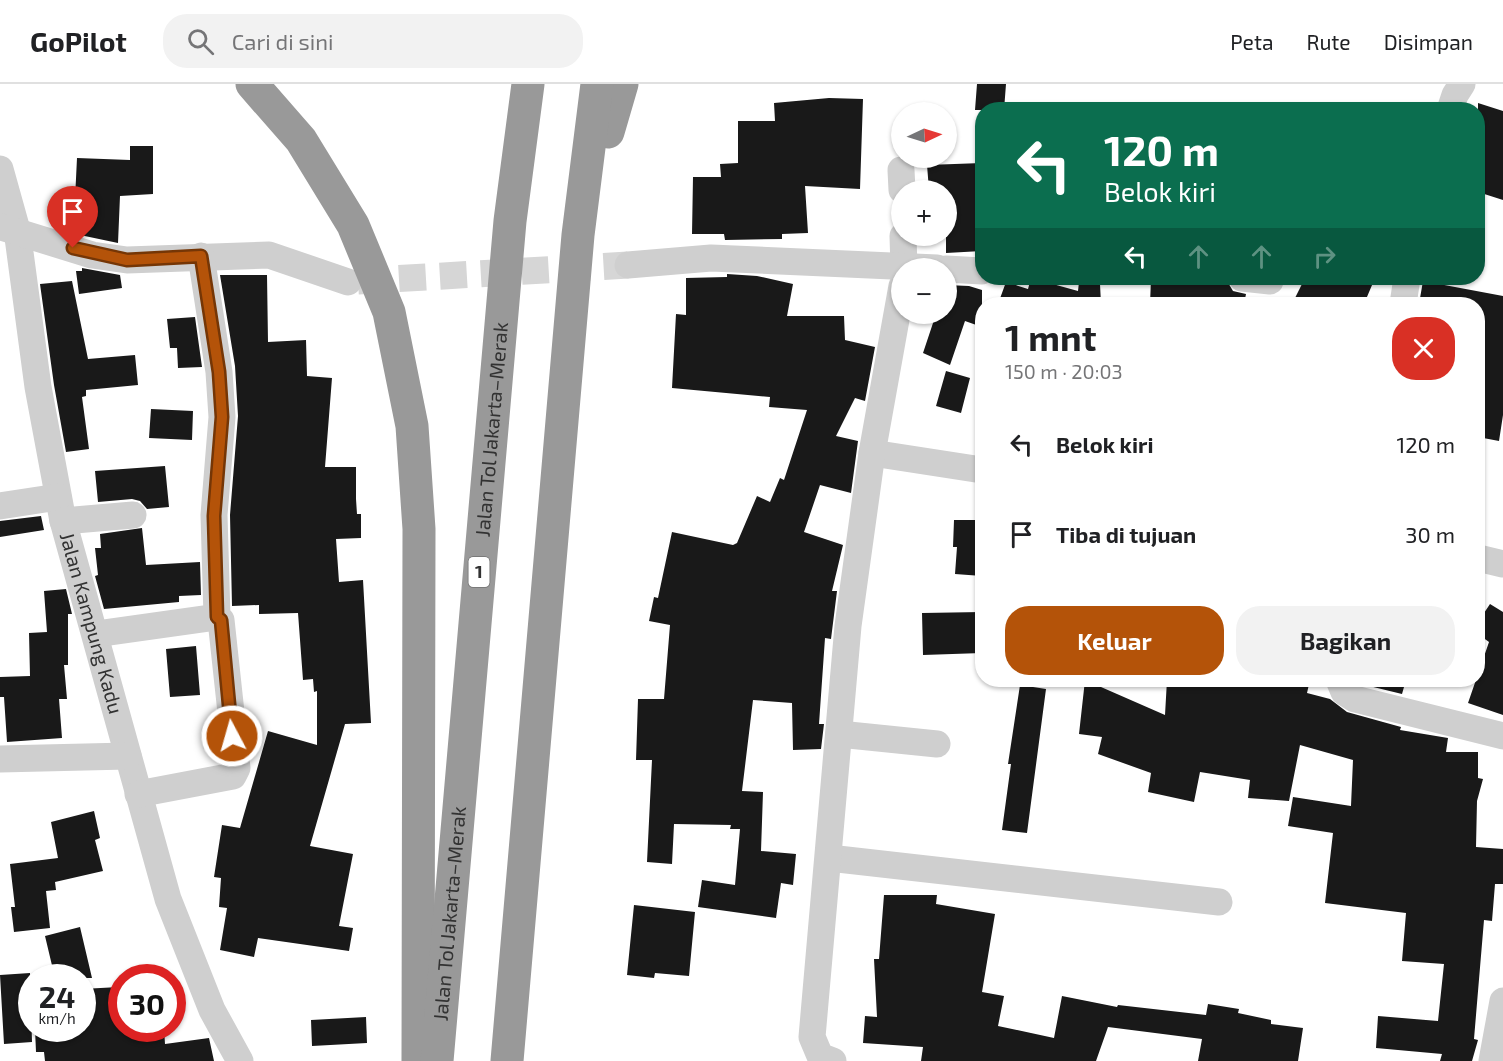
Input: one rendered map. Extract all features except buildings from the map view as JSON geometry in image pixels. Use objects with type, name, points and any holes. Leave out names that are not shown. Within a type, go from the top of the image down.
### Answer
[{"type":"highway","points":[[252,84],[301,140],[353,225],[389,312],[412,426],[419,529],[418,1061]]},
{"type":"highway","name":"Jalan Tol Jakarta–Merak","points":[[436,1061],[510,221],[528,84]]},
{"type":"highway","points":[[507,1061],[578,235],[597,84]]},
{"type":"highway","points":[[578,235],[622,84]]},
{"type":"street","points":[[1454,102],[1462,84]]},
{"type":"street","name":"Jalan Kampung Kadu","points":[[0,169],[8,228],[60,509],[168,898],[212,1010],[240,1061]]},
{"type":"street","points":[[8,228],[109,258],[127,260],[269,255],[348,282]]},
{"type":"street","points":[[138,794],[233,776],[237,768],[221,620],[217,617],[214,516],[222,417],[219,372],[201,256]]},
{"type":"street","points":[[628,265],[711,258],[891,273]]},
{"type":"street","points":[[957,270],[975,271]]},
{"type":"street","points":[[833,1061],[820,1056],[812,1037],[848,626],[872,453],[894,324]]},
{"type":"street","points":[[872,453],[975,469]]},
{"type":"street","points":[[0,506],[133,514]]},
{"type":"street","points":[[1485,560],[1503,564]]},
{"type":"street","points":[[96,634],[217,617]]},
{"type":"street","points":[[1342,687],[1344,692],[1355,699],[1503,736]]},
{"type":"street","points":[[839,734],[937,744]]},
{"type":"street","points":[[0,759],[128,756]]},
{"type":"street","points":[[829,858],[1219,902]]},
{"type":"street","points":[[1492,1061],[1503,1001]]},
{"type":"tunnel","points":[[358,281],[628,265]]},
{"type":"route","points":[[73,248],[92,255],[127,260],[201,256],[221,395],[221,448],[217,469],[214,516],[215,583],[217,617],[221,620],[232,736]]}]
